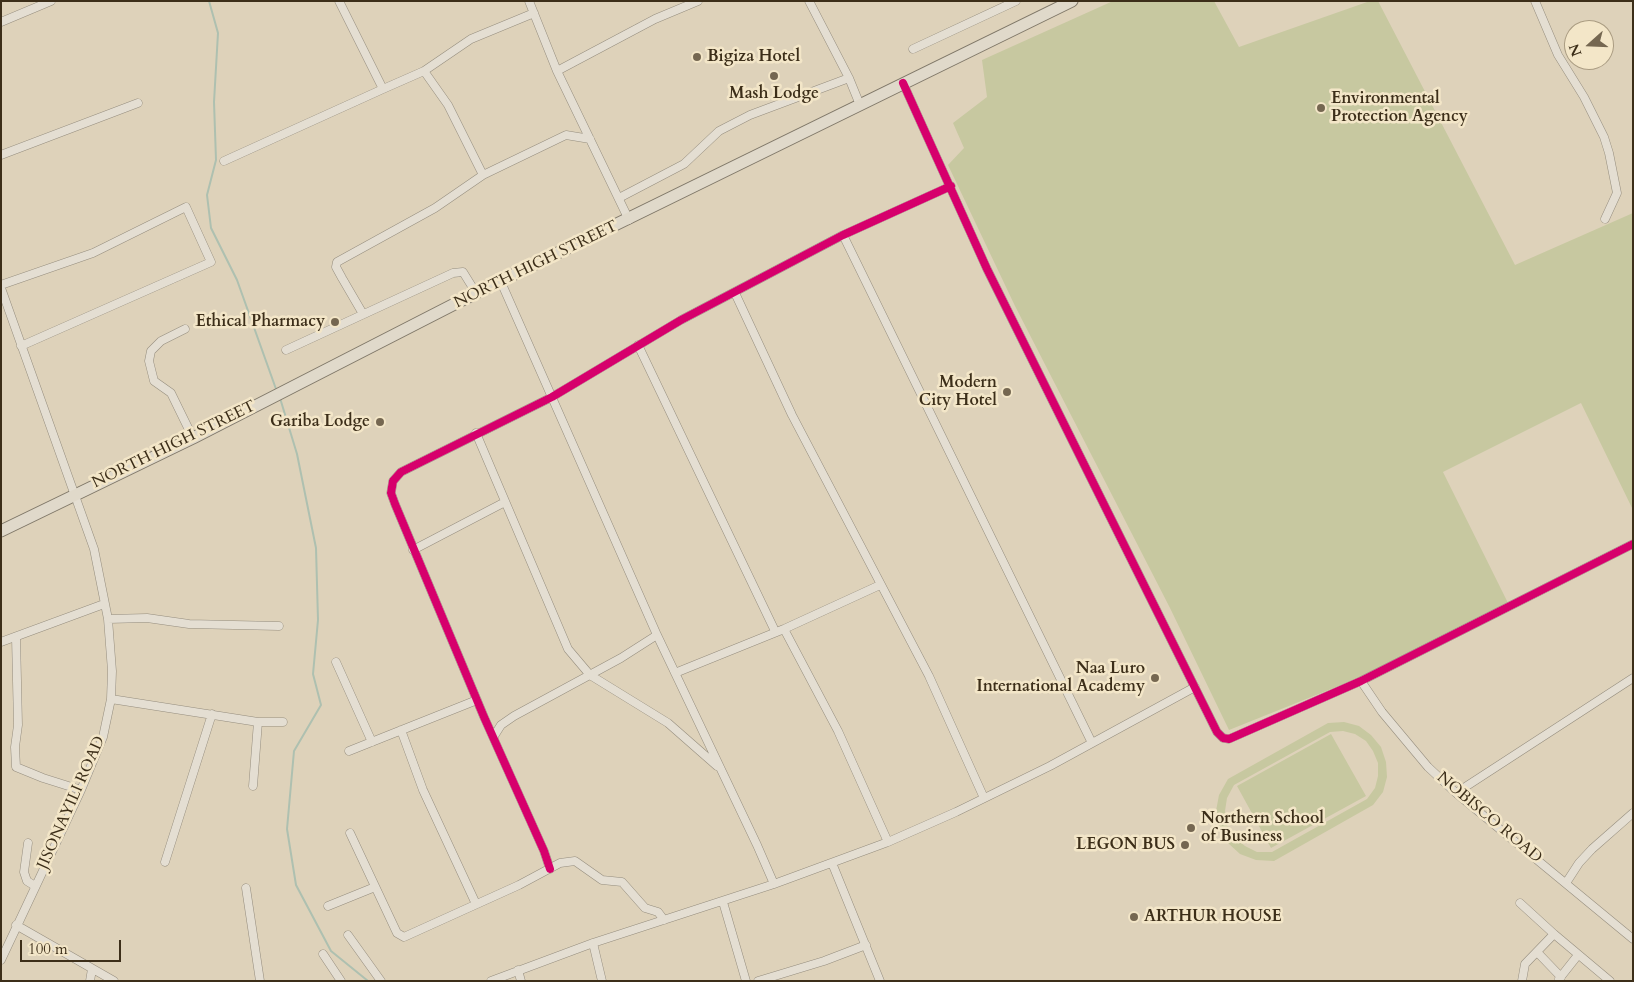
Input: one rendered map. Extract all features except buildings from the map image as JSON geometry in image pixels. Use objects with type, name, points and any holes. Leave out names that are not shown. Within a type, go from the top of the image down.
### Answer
[{"type":"highway","name":"NORTH HIGH STREET","points":[[1,531],[192,438],[476,293],[629,220],[1072,1]]},
{"type":"street","points":[[1,22],[51,1]]},
{"type":"street","points":[[339,1],[382,89]]},
{"type":"street","points":[[528,1],[557,71],[629,220]]},
{"type":"street","points":[[557,71],[655,19],[698,1]]},
{"type":"street","points":[[809,1],[849,78],[860,105]]},
{"type":"street","points":[[913,49],[1016,1]]},
{"type":"street","points":[[1535,1],[1558,55],[1584,97],[1604,136],[1617,193],[1605,219]]},
{"type":"street","points":[[224,161],[424,71],[471,39],[534,13]]},
{"type":"street","points":[[424,71],[448,105],[483,175]]},
{"type":"street","points":[[619,198],[684,164],[720,131],[750,115],[849,78]]},
{"type":"street","points":[[903,83],[987,269],[1217,732],[1223,738],[1229,739],[1361,681],[1633,544]]},
{"type":"street","points":[[1,154],[138,103]]},
{"type":"street","points":[[363,314],[336,267],[337,262],[434,208],[483,175],[566,135],[590,139]]},
{"type":"street","points":[[550,868],[477,700],[447,625],[413,550],[391,493],[393,481],[401,472],[476,433],[552,397],[638,345],[843,235],[951,186]]},
{"type":"street","points":[[1,286],[93,253],[186,207],[212,262],[21,346]]},
{"type":"street","points":[[843,235],[1091,741]]},
{"type":"street","points":[[286,350],[454,273],[463,272],[476,293]]},
{"type":"street","points":[[501,282],[657,635],[758,845],[774,884]]},
{"type":"street","name":"JISONAYILI ROAD","points":[[1,286],[21,346],[76,493],[94,549],[108,618],[112,671],[111,700],[103,737],[81,790],[1,960]]},
{"type":"street","points":[[735,293],[792,415],[929,676],[984,798]]},
{"type":"street","points":[[185,329],[161,341],[151,351],[149,360],[154,381],[171,394],[192,438]]},
{"type":"street","points":[[638,345],[775,631]]},
{"type":"street","points":[[476,433],[557,629],[568,649],[590,675],[668,724],[720,769]]},
{"type":"street","points":[[413,550],[505,502]]},
{"type":"street","points":[[675,673],[775,631],[784,629],[880,585]]},
{"type":"street","points":[[1,642],[104,604]]},
{"type":"street","points":[[108,618],[147,618],[189,624],[279,626]]},
{"type":"street","points":[[784,629],[838,731],[888,842]]},
{"type":"street","points":[[494,736],[501,725],[514,716],[590,675],[657,635]]},
{"type":"street","points":[[16,637],[18,725],[14,746],[16,767],[81,790]]},
{"type":"street","points":[[336,662],[372,742]]},
{"type":"street","points":[[1456,793],[1633,678]]},
{"type":"street","name":"NOBISCO ROAD","points":[[1361,681],[1382,712],[1428,767],[1456,793],[1633,939]]},
{"type":"street","points":[[491,981],[593,943],[722,902],[888,842],[1050,766],[1091,741],[1195,687]]},
{"type":"street","points":[[111,700],[258,722],[283,722]]},
{"type":"street","points":[[349,751],[477,700]]},
{"type":"street","points":[[165,862],[212,714]]},
{"type":"street","points":[[253,786],[258,722]]},
{"type":"street","points":[[401,730],[423,790],[476,904]]},
{"type":"street","points":[[1566,883],[1579,863],[1592,849],[1633,813]]},
{"type":"street","points":[[350,833],[397,932],[404,937],[560,863],[575,861],[602,880],[622,882],[645,908],[658,912],[664,920]]},
{"type":"street","points":[[28,843],[24,872],[27,881],[35,886]]},
{"type":"street","points":[[832,863],[880,981]]},
{"type":"street","points":[[328,906],[375,887]]},
{"type":"street","points":[[246,888],[260,981]]},
{"type":"street","points":[[722,902],[746,981]]},
{"type":"street","points":[[1520,903],[1605,979]]},
{"type":"street","points":[[16,925],[114,981]]},
{"type":"street","points":[[1522,981],[1525,964],[1538,953],[1554,934]]},
{"type":"street","points":[[348,935],[381,981]]},
{"type":"street","points":[[593,943],[602,981]]},
{"type":"street","points":[[758,981],[824,961],[866,945]]},
{"type":"street","points":[[1538,953],[1560,979],[1578,955]]},
{"type":"street","points":[[323,954],[341,981]]},
{"type":"street","points":[[90,981],[92,969]]},
{"type":"street","points":[[518,970],[521,981]]},
{"type":"green space","points":[[1113,1],[1214,1],[1239,47],[1370,1],[1378,1],[1515,265],[1633,213],[1633,510],[1581,403],[1443,472],[1508,603],[1366,675],[1229,730],[1170,608],[1015,306],[948,165],[964,148],[953,123],[987,97],[982,60]]},
{"type":"green space","points":[[1344,722],[1359,726],[1371,735],[1381,747],[1386,762],[1387,777],[1383,792],[1373,805],[1274,861],[1256,860],[1240,854],[1228,843],[1219,828],[1216,811],[1219,795],[1228,779],[1328,723]],"holes":[[[1343,731],[1355,734],[1366,741],[1378,763],[1378,776],[1375,788],[1367,799],[1272,852],[1257,852],[1245,846],[1234,837],[1227,825],[1225,811],[1227,798],[1234,785],[1330,732]]]},
{"type":"green space","points":[[1331,734],[1366,796],[1271,848],[1237,786]]},
{"type":"waterway","points":[[209,1],[218,33],[214,102],[216,160],[207,195],[211,228],[237,280],[276,389]]},
{"type":"waterway","points":[[280,398],[297,454],[316,548],[318,620],[313,674],[321,705],[294,751],[287,829],[296,885],[331,951],[368,981]]},
{"type":"cycle path","points":[[903,83],[987,269],[1217,732],[1223,738],[1229,739],[1361,681],[1633,544]]},
{"type":"cycle path","points":[[550,869],[544,851],[484,717],[395,504],[391,493],[393,481],[401,472],[552,397],[681,320],[843,235],[951,186]]},
{"type":"place","name":"Bigiza Hotel","points":[[697,57]]},
{"type":"place","name":"Mash Lodge","points":[[774,76]]},
{"type":"place","name":"Environmental Protection Agency","points":[[1321,108]]},
{"type":"place","name":"Ethical Pharmacy","points":[[335,322]]},
{"type":"place","name":"Modern City Hotel","points":[[1007,392]]},
{"type":"place","name":"Gariba Lodge","points":[[380,422]]},
{"type":"place","name":"Naa Luro International Academy","points":[[1155,678]]},
{"type":"place","name":"Northern School of Business","points":[[1191,828]]},
{"type":"place","name":"LEGON BUS","points":[[1185,845]]},
{"type":"place","name":"ARTHUR HOUSE","points":[[1134,917]]}]
